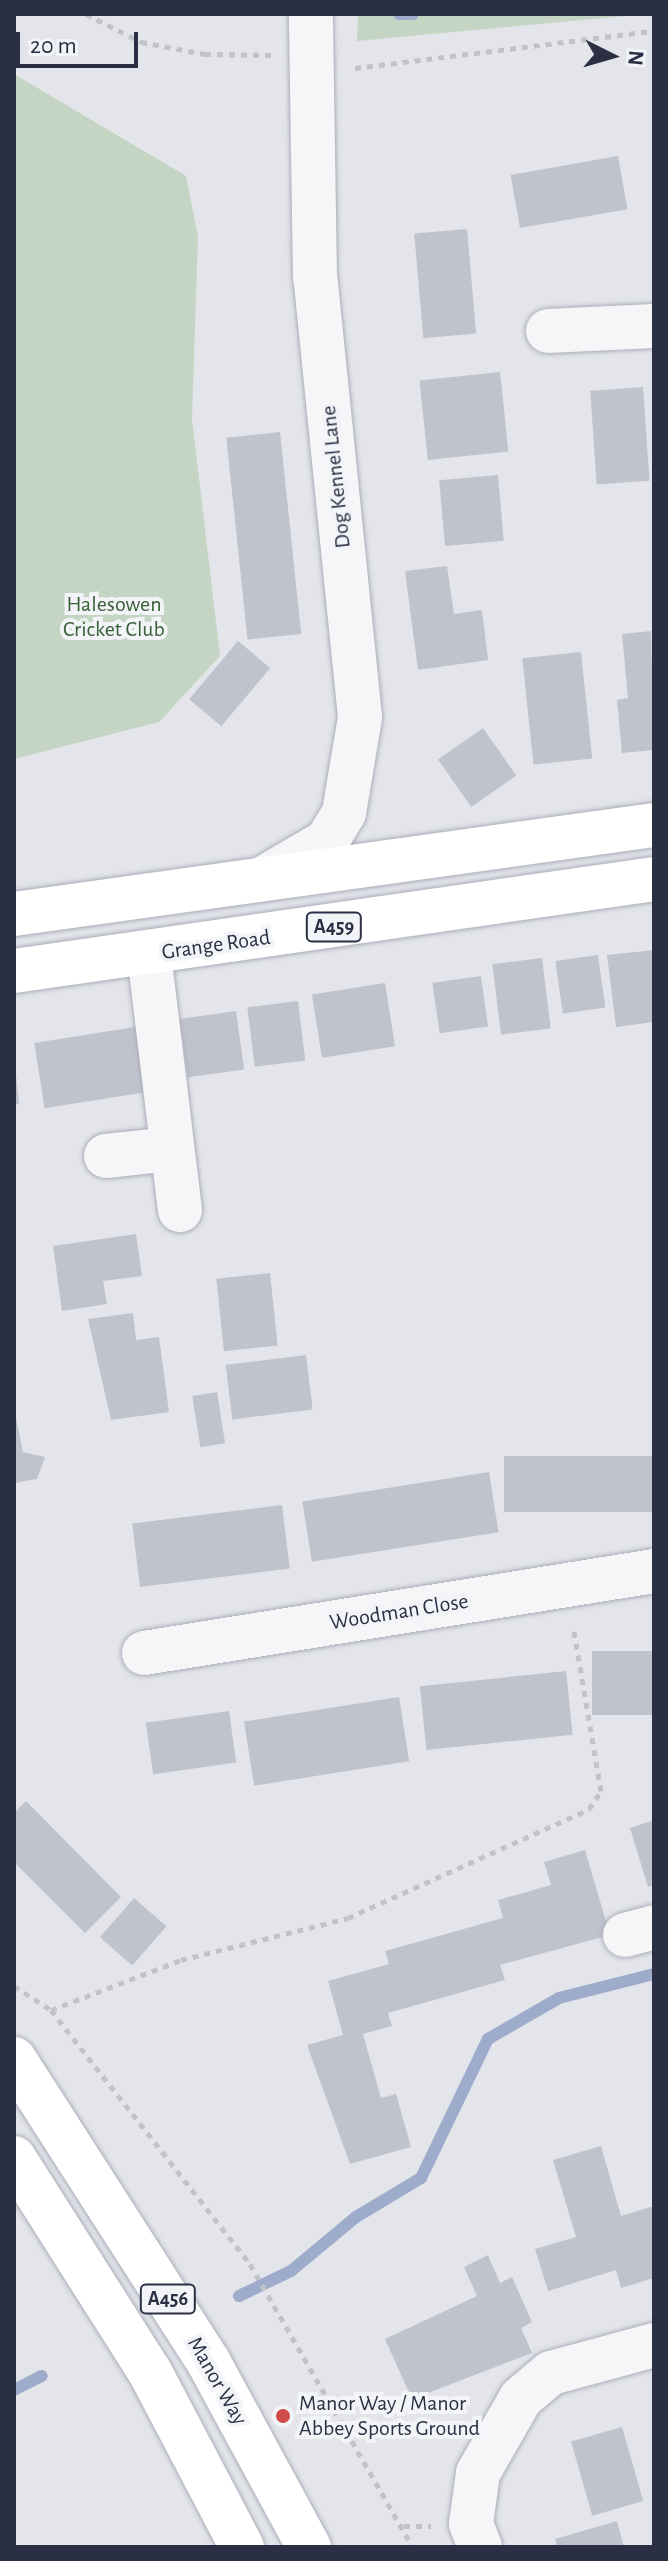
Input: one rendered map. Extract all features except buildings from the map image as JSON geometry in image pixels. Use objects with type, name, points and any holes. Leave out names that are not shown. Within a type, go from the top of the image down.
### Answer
[{"type":"main road","points":[[14,914],[246,885],[654,825]]},
{"type":"main road","name":"Grange Road","points":[[14,971],[654,879]]},
{"type":"main road","name":"Manor Way","points":[[14,2059],[208,2361],[309,2547]]},
{"type":"main road","name":"A456","points":[[14,2158],[150,2372],[242,2547]]},
{"type":"street","name":"Dog Kennel Lane","points":[[246,885],[292,867],[327,841],[344,813],[358,731],[315,277],[310,34]]},
{"type":"street","points":[[548,331],[654,326]]},
{"type":"street","points":[[149,954],[180,1210]]},
{"type":"street","points":[[106,1156],[172,1149]]},
{"type":"street","name":"Woodman Close","points":[[144,1653],[654,1571]]},
{"type":"street","points":[[480,2547],[471,2524],[478,2473],[521,2398],[551,2373],[654,2345]]},
{"type":"path","points":[[86,14],[141,42],[205,54],[310,34]]},
{"type":"path","points":[[311,103],[336,70],[654,31]]},
{"type":"path","points":[[51,2010],[181,1960],[348,1918],[589,1809],[601,1791],[567,1585]]},
{"type":"path","points":[[14,1986],[51,2010],[250,2264],[272,2308],[413,2547]]},
{"type":"green space","points":[[358,14],[647,14],[357,41]]},
{"type":"green space","name":"Halesowen Cricket Club","points":[[14,74],[186,176],[198,237],[192,419],[220,656],[159,722],[14,759]]},
{"type":"waterway","points":[[399,14],[413,14]]},
{"type":"waterway","points":[[239,2296],[291,2271],[356,2217],[421,2178],[488,2039],[559,1998],[654,1974]]},
{"type":"waterway","points":[[14,2390],[42,2376]]},
{"type":"place","name":"Manor Way / Manor Abbey Sports Ground","points":[[283,2416]]}]
